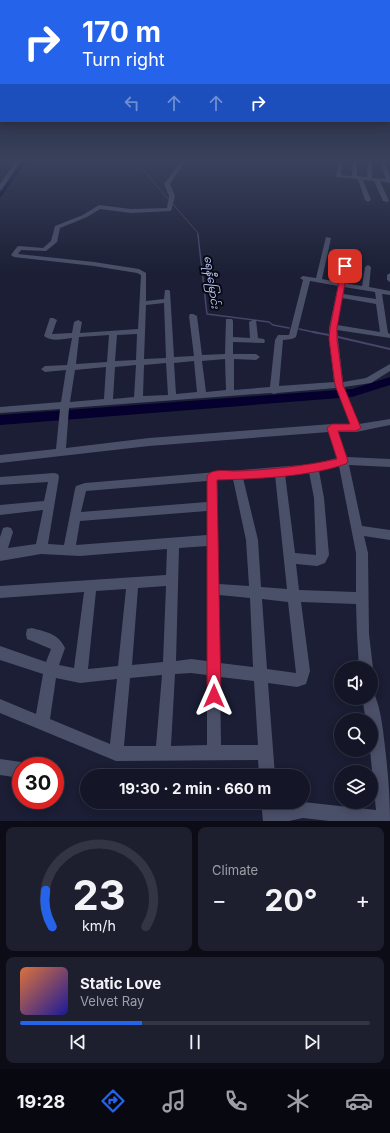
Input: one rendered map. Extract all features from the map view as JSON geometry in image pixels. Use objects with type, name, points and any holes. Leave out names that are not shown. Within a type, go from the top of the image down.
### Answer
[{"type":"street","points":[[138,399],[144,274],[142,272],[94,264],[14,255],[19,248],[44,250],[54,242],[57,227],[85,216],[100,207],[131,211],[170,210],[172,198]]},
{"type":"street","points":[[384,198],[386,202]]},
{"type":"street","points":[[319,280],[328,238]]},
{"type":"street","points":[[345,266],[333,339],[339,385],[356,428]]},
{"type":"street","points":[[365,289],[368,267]]},
{"type":"street","points":[[390,275],[390,280]]},
{"type":"street","points":[[274,391],[279,340],[281,337],[292,337],[304,278],[390,293]]},
{"type":"street","points":[[167,291],[172,396]]},
{"type":"street","points":[[335,327],[386,335],[384,333],[386,321],[379,302],[378,291]]},
{"type":"street","points":[[340,296],[379,302]]},
{"type":"street","points":[[142,303],[167,301]]},
{"type":"street","points":[[193,316],[202,394]]},
{"type":"street","points":[[53,320],[49,336],[76,336],[141,331]]},
{"type":"street","points":[[228,321],[230,393]]},
{"type":"street","points":[[61,452],[65,405],[78,322]]},
{"type":"street","points":[[229,339],[257,340],[253,322]]},
{"type":"street","points":[[108,402],[113,333]]},
{"type":"street","points":[[45,370],[230,356],[256,357]]},
{"type":"street","points":[[0,410],[172,396],[274,391],[339,385],[368,381],[390,367]]},
{"type":"street","points":[[0,458],[149,442],[332,428],[356,428],[390,422]]},
{"type":"street","points":[[332,428],[343,461],[362,553],[363,634],[365,661]]},
{"type":"street","points":[[69,550],[80,489],[85,487],[313,468],[343,461],[390,463]]},
{"type":"street","points":[[291,558],[318,561],[323,555],[319,498],[313,468]]},
{"type":"street","points":[[0,653],[50,670],[80,676],[191,666],[297,680],[302,677],[303,671],[293,596],[291,558],[280,471]]},
{"type":"street","points":[[237,475],[252,540],[266,769]]},
{"type":"street","points":[[212,476],[214,752]]},
{"type":"street","points":[[0,481],[54,477],[41,549]]},
{"type":"street","points":[[0,510],[50,505]]},
{"type":"street","points":[[75,517],[212,506]]},
{"type":"street","points":[[358,530],[390,535]]},
{"type":"street","points":[[7,532],[0,555],[41,549],[80,551],[212,540]]},
{"type":"street","points":[[163,753],[169,668],[173,543]]},
{"type":"street","points":[[0,592],[172,580]]},
{"type":"street","points":[[116,754],[133,582]]},
{"type":"street","points":[[80,676],[91,585]]},
{"type":"street","points":[[213,590],[293,596],[363,598]]},
{"type":"street","points":[[32,634],[56,644],[58,648],[50,670],[42,722]]},
{"type":"street","points":[[271,813],[303,810],[388,819],[370,705]]},
{"type":"street","points":[[0,706],[42,722],[116,754],[264,752]]},
{"type":"street","points":[[0,767],[12,769]]},
{"type":"waterway","name":"ရေနီမြောင်း","points":[[172,203],[198,233],[198,235]]},
{"type":"waterway","name":"ရေနီမြောင်း","points":[[198,235],[207,314],[269,322],[273,325],[289,328]]},
{"type":"waterway","name":"ရေနီမြောင်း","points":[[299,329],[315,332]]},
{"type":"waterway","name":"ရေနီမြောင်း","points":[[315,332],[329,335]]},
{"type":"waterway","name":"ရေနီမြောင်း","points":[[338,337],[390,349]]},
{"type":"waterway","points":[[0,420],[352,393],[390,381]]},
{"type":"route","points":[[214,696],[212,476],[313,468],[343,461],[332,428],[356,428],[339,385],[333,339],[333,328],[335,327],[345,266]]}]
